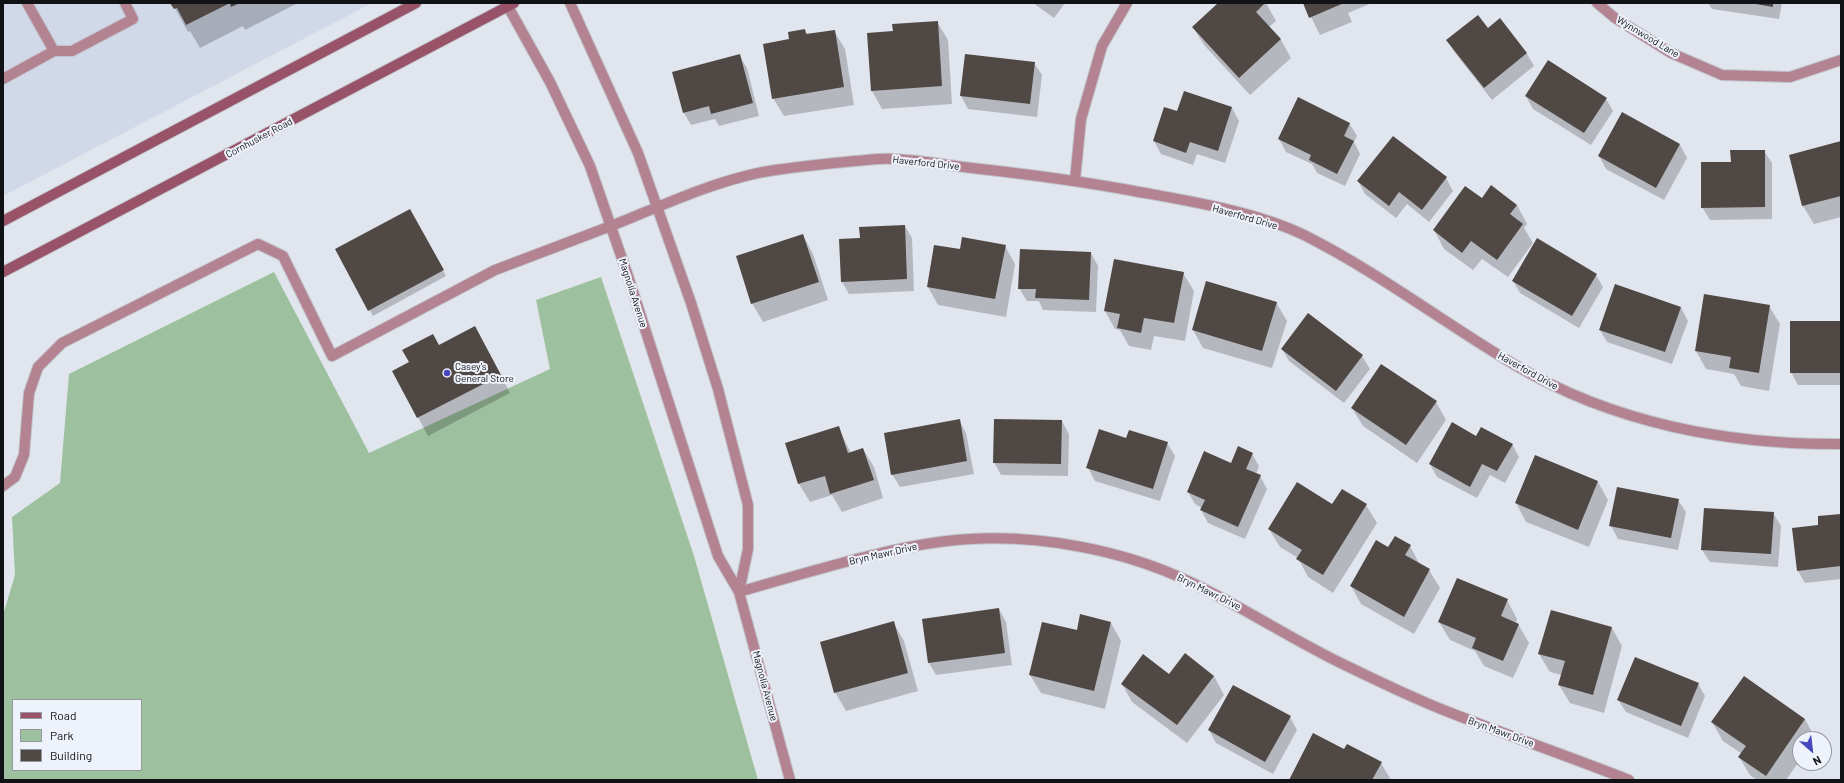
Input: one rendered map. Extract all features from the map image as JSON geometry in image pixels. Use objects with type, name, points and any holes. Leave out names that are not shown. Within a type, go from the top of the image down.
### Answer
[{"type":"main road","points":[[3,221],[416,3]]},
{"type":"main road","name":"Cornhusker Road","points":[[3,272],[509,4]]},
{"type":"street","points":[[28,3],[54,51]]},
{"type":"street","points":[[3,79],[54,51],[72,51],[133,19],[125,3]]},
{"type":"street","name":"Magnolia Avenue","points":[[570,3],[638,153],[692,303],[718,388],[748,505],[748,549],[739,592]]},
{"type":"street","points":[[1075,180],[1081,120],[1102,46],[1127,3]]},
{"type":"street","name":"Wynnwood Lane","points":[[1597,3],[1615,18],[1671,53],[1722,75],[1790,77],[1841,60]]},
{"type":"street","name":"Magnolia Avenue","points":[[509,4],[550,82],[587,159],[611,226],[718,556],[739,592],[790,780]]},
{"type":"street","name":"Haverford Drive","points":[[3,486],[15,478],[24,455],[29,392],[38,367],[62,343],[258,244],[283,256],[332,356],[495,270],[657,208],[707,187],[756,174],[809,165],[893,158],[1075,180],[1189,202],[1262,219],[1301,234],[1388,283],[1519,367],[1561,389],[1602,406],[1650,421],[1743,440],[1797,444],[1841,444]]},
{"type":"street","name":"Bryn Mawr Drive","points":[[739,592],[783,579],[912,546],[970,539],[1025,540],[1078,545],[1134,560],[1186,580],[1251,613],[1333,660],[1396,690],[1449,713],[1629,780]]},
{"type":"shaded area","points":[[3,3],[372,3],[3,196]]},
{"type":"green space","points":[[274,272],[369,453],[550,369],[536,300],[601,277],[694,556],[758,780],[3,780],[3,615],[15,575],[12,517],[60,483],[69,374]]},
{"type":"building","points":[[170,3],[230,3],[186,25],[177,8],[174,9]]},
{"type":"building","points":[[230,3],[240,3],[231,7]]},
{"type":"building","points":[[1218,3],[1265,3],[1256,12],[1281,39],[1239,78],[1192,27]]},
{"type":"building","points":[[1303,3],[1344,3],[1309,18]]},
{"type":"building","points":[[1750,3],[1773,3],[1773,7]]},
{"type":"building","points":[[1478,15],[1488,28],[1500,18],[1527,53],[1484,88],[1446,40]]},
{"type":"building","points":[[938,21],[942,86],[871,91],[867,33],[893,31],[892,24]]},
{"type":"building","points":[[805,29],[806,34],[835,30],[844,87],[772,99],[763,44],[789,39],[788,32]]},
{"type":"building","points":[[740,54],[753,103],[711,114],[709,106],[683,113],[672,72]]},
{"type":"building","points":[[965,54],[1035,62],[1030,104],[960,96]]},
{"type":"building","points":[[1548,60],[1607,98],[1584,133],[1525,96]]},
{"type":"building","points":[[1184,91],[1232,107],[1218,151],[1190,142],[1186,153],[1153,141],[1164,107],[1177,111]]},
{"type":"building","points":[[1298,97],[1350,123],[1344,136],[1354,141],[1337,174],[1309,160],[1311,155],[1278,139]]},
{"type":"building","points":[[1622,112],[1680,144],[1656,188],[1598,156]]},
{"type":"building","points":[[1393,136],[1447,177],[1422,210],[1399,192],[1389,206],[1357,181]]},
{"type":"building","points":[[1841,141],[1841,196],[1802,206],[1789,155]]},
{"type":"building","points":[[1730,150],[1765,150],[1765,207],[1701,208],[1701,162],[1731,162]]},
{"type":"building","points":[[1491,185],[1517,205],[1510,214],[1523,224],[1497,260],[1471,241],[1462,253],[1433,230],[1465,186],[1482,198]]},
{"type":"building","points":[[410,209],[444,270],[368,311],[335,249]]},
{"type":"building","points":[[905,225],[907,279],[841,282],[839,239],[860,238],[859,227]]},
{"type":"building","points":[[803,234],[819,282],[751,304],[736,256]]},
{"type":"building","points":[[962,237],[1006,245],[995,299],[927,287],[934,245],[960,249]]},
{"type":"building","points":[[1537,238],[1597,274],[1572,316],[1512,281]]},
{"type":"building","points":[[1020,249],[1091,252],[1089,300],[1035,298],[1036,289],[1018,289]]},
{"type":"building","points":[[1114,259],[1184,272],[1174,323],[1144,318],[1141,333],[1117,328],[1120,314],[1104,311]]},
{"type":"building","points":[[1206,281],[1277,302],[1262,351],[1192,330]]},
{"type":"building","points":[[1615,284],[1681,307],[1665,352],[1599,330]]},
{"type":"building","points":[[1704,294],[1770,305],[1759,373],[1729,368],[1731,357],[1695,351]]},
{"type":"building","points":[[1308,313],[1363,355],[1336,391],[1281,349]]},
{"type":"building","points":[[1790,321],[1841,321],[1841,373],[1790,373]]},
{"type":"building","name":"Casey's General Store","points":[[475,326],[501,375],[417,418],[392,371],[409,362],[402,350],[433,334],[439,345]]},
{"type":"building","points":[[1381,364],[1437,401],[1406,445],[1351,408]]},
{"type":"building","points":[[960,419],[967,461],[891,475],[884,433]]},
{"type":"building","points":[[994,419],[1062,420],[1061,464],[993,463]]},
{"type":"building","points":[[1452,422],[1476,436],[1481,427],[1513,444],[1497,471],[1482,464],[1470,487],[1429,464]]},
{"type":"building","points":[[839,426],[848,453],[863,448],[874,480],[830,494],[825,476],[798,484],[785,443]]},
{"type":"building","points":[[1099,429],[1126,438],[1129,430],[1168,442],[1153,489],[1086,468]]},
{"type":"building","points":[[1238,446],[1253,453],[1246,469],[1261,475],[1238,527],[1200,510],[1205,500],[1187,492],[1204,451],[1231,463]]},
{"type":"building","points":[[1535,455],[1598,481],[1578,530],[1515,503]]},
{"type":"building","points":[[1297,482],[1332,504],[1342,489],[1367,504],[1323,575],[1296,559],[1302,550],[1268,529]]},
{"type":"building","points":[[1617,487],[1679,499],[1671,538],[1609,526]]},
{"type":"building","points":[[1704,508],[1774,512],[1771,554],[1701,550]]},
{"type":"building","points":[[1841,514],[1841,566],[1797,571],[1792,528],[1818,525],[1818,516]]},
{"type":"building","points":[[1395,536],[1411,545],[1405,555],[1430,569],[1404,617],[1350,586],[1376,540],[1388,547]]},
{"type":"building","points":[[1457,578],[1508,599],[1501,616],[1519,624],[1503,661],[1472,648],[1476,638],[1438,622]]},
{"type":"building","points":[[999,608],[1005,653],[928,663],[922,619]]},
{"type":"building","points":[[1551,610],[1612,627],[1593,695],[1558,685],[1565,661],[1538,654]]},
{"type":"building","points":[[1080,614],[1111,622],[1094,691],[1029,675],[1042,622],[1077,630]]},
{"type":"building","points":[[894,621],[908,673],[834,693],[820,642]]},
{"type":"building","points":[[1185,653],[1214,676],[1177,725],[1121,684],[1143,654],[1169,674]]},
{"type":"building","points":[[1635,657],[1699,683],[1681,726],[1617,700]]},
{"type":"building","points":[[1744,676],[1805,719],[1797,731],[1792,731],[1792,738],[1766,776],[1738,757],[1746,746],[1711,722]]},
{"type":"building","points":[[1233,685],[1291,716],[1265,762],[1208,730]]},
{"type":"building","points":[[1313,733],[1344,749],[1347,744],[1382,762],[1372,780],[1289,780]]},
{"type":"place","name":"Casey's General Store","points":[[447,373]]}]
